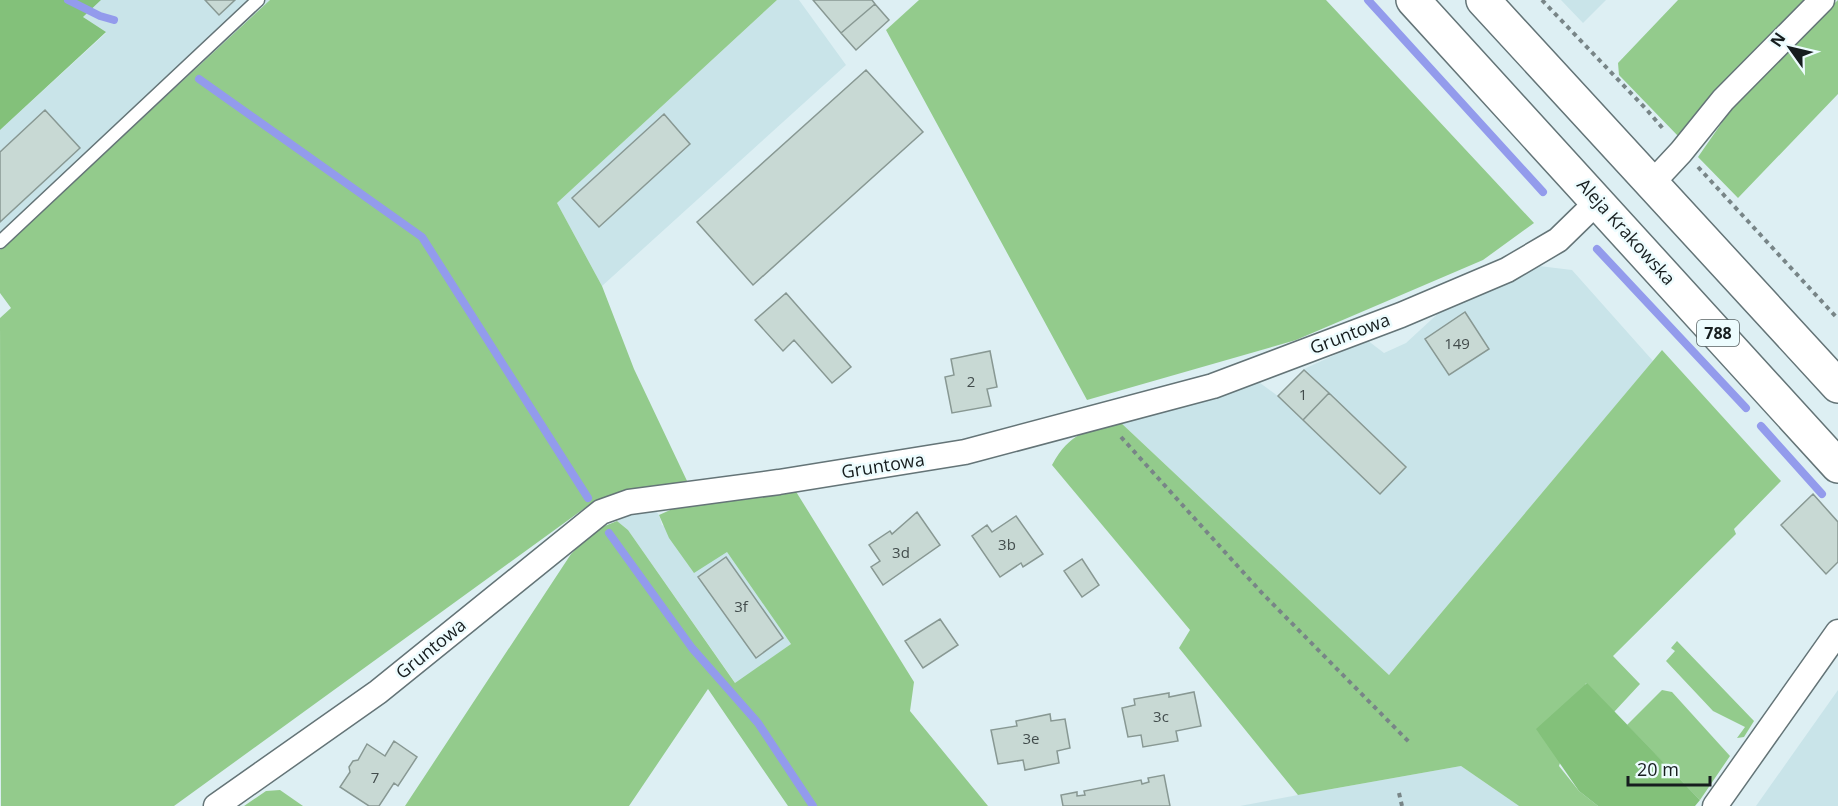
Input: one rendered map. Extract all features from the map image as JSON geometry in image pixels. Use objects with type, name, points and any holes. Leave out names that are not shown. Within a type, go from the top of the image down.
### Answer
[{"type":"main road","name":"Aleja Krakowska","points":[[1413,0],[1838,466]]},
{"type":"main road","points":[[1483,0],[1653,182],[1838,386]]},
{"type":"street","points":[[1653,182],[1681,152],[1723,100],[1822,0]]},
{"type":"street","name":"Gruntowa","points":[[216,806],[378,692],[601,512],[629,502],[779,482],[965,452],[1213,386],[1401,315],[1507,270],[1558,240],[1598,201]]},
{"type":"street","points":[[1715,806],[1838,632]]},
{"type":"lane","points":[[0,242],[258,0]]},
{"type":"path","points":[[1102,416],[1261,592],[1410,743]]},
{"type":"path","points":[[1399,793],[1402,806]]},
{"type":"shaded area","points":[[101,0],[270,0],[0,250],[0,130],[106,33],[83,17]]},
{"type":"shaded area","points":[[777,0],[799,0],[846,65],[602,286],[557,203]]},
{"type":"shaded area","points":[[1561,0],[1606,0],[1583,23]]},
{"type":"shaded area","points":[[1539,266],[1572,270],[1653,361],[1389,675],[1119,421],[1256,380],[1278,396],[1304,369],[1367,340],[1384,353],[1406,343],[1444,308]]},
{"type":"shaded area","points":[[652,506],[659,515],[662,525],[727,552],[791,644],[736,684],[628,530],[617,521]]},
{"type":"shaded area","points":[[1838,690],[1838,806],[1756,806]]},
{"type":"shaded area","points":[[1461,766],[1519,806],[1240,806],[1298,795]]},
{"type":"green space","points":[[0,0],[101,0],[83,17],[106,32],[0,130]]},
{"type":"green space","points":[[270,0],[777,0],[557,203],[602,286],[634,369],[688,483],[614,497],[589,505],[174,806],[1,806],[0,318],[11,308],[0,293],[0,250]]},
{"type":"green space","points":[[919,0],[1326,0],[1534,223],[1483,260],[1296,340],[1087,400],[886,30]]},
{"type":"green space","points":[[1678,0],[1811,0],[1686,133],[1678,136],[1619,75],[1618,63]]},
{"type":"green space","points":[[1838,0],[1838,94],[1738,198],[1698,157],[1739,98]]},
{"type":"green space","points":[[1662,350],[1781,481],[1734,529],[1736,534],[1613,656],[1640,684],[1614,712],[1586,683],[1559,766],[1579,791],[1598,806],[1519,806],[1461,766],[1298,795],[1179,648],[1190,630],[1052,465],[1073,439],[1088,431],[1119,421],[1389,675]]},
{"type":"green space","points":[[795,490],[914,682],[910,711],[988,806],[788,806],[708,689],[629,806],[405,806],[571,554],[595,530],[617,521],[628,530],[735,683],[791,644],[727,552],[694,573],[669,538],[659,515],[697,498]]},
{"type":"green space","points":[[1677,641],[1754,721],[1744,737],[1737,738],[1745,727],[1713,711],[1666,661],[1675,651],[1671,648]]},
{"type":"green space","points":[[1587,683],[1700,800],[1695,806],[1598,806],[1579,791],[1536,729]]},
{"type":"green space","points":[[1662,690],[1672,692],[1730,756],[1700,800],[1627,725]]},
{"type":"green space","points":[[280,790],[303,806],[244,806],[266,791]]},
{"type":"building","points":[[205,0],[235,0],[219,15]]},
{"type":"building","points":[[813,0],[872,0],[875,4],[841,33]]},
{"type":"building","points":[[875,4],[889,20],[856,50],[841,33]]},
{"type":"building","points":[[866,70],[923,132],[753,285],[697,222]]},
{"type":"building","points":[[45,110],[80,148],[0,222],[0,152]]},
{"type":"building","points":[[664,114],[690,144],[599,227],[572,198]]},
{"type":"building","points":[[786,293],[851,367],[832,383],[794,340],[783,351],[755,320]]},
{"type":"building","points":[[1465,312],[1489,349],[1449,375],[1425,339]]},
{"type":"building","points":[[990,351],[997,387],[987,389],[991,406],[952,413],[945,377],[954,375],[951,359]]},
{"type":"building","points":[[1304,370],[1329,393],[1303,420],[1278,396]]},
{"type":"building","points":[[1329,393],[1406,467],[1380,494],[1303,420]]},
{"type":"building","points":[[1813,494],[1838,522],[1838,562],[1826,574],[1781,525]]},
{"type":"building","points":[[917,512],[940,545],[883,585],[871,567],[880,561],[869,545],[890,531],[892,534]]},
{"type":"building","points":[[1016,516],[1043,554],[1023,567],[1021,563],[1000,577],[972,536],[987,525],[992,532]]},
{"type":"building","points":[[726,557],[783,638],[756,658],[698,577]]},
{"type":"building","points":[[1082,559],[1099,585],[1082,597],[1064,571]]},
{"type":"building","points":[[940,619],[958,645],[923,668],[905,641]]},
{"type":"building","points":[[1194,692],[1201,726],[1176,731],[1178,741],[1143,747],[1141,735],[1128,737],[1122,708],[1135,705],[1134,699],[1169,693],[1169,697]]},
{"type":"building","points":[[1050,714],[1051,721],[1065,719],[1070,748],[1057,751],[1059,763],[1025,770],[1023,760],[998,764],[991,730],[1017,726],[1016,721]]},
{"type":"building","points":[[394,741],[417,757],[398,786],[394,783],[379,806],[369,806],[340,787],[350,772],[349,767],[353,761],[358,760],[367,744],[385,756]]},
{"type":"building","points":[[1164,775],[1170,806],[1063,806],[1061,795],[1077,792],[1077,796],[1085,795],[1084,791],[1141,780],[1142,784],[1149,782],[1148,778]]},
{"type":"waterway","points":[[68,0],[100,16],[114,20]]},
{"type":"waterway","points":[[1368,0],[1543,192]]},
{"type":"waterway","points":[[199,79],[422,237],[588,498]]},
{"type":"waterway","points":[[1597,249],[1746,408]]},
{"type":"waterway","points":[[1761,426],[1822,494]]},
{"type":"waterway","points":[[609,533],[692,648],[758,723],[813,806]]}]
